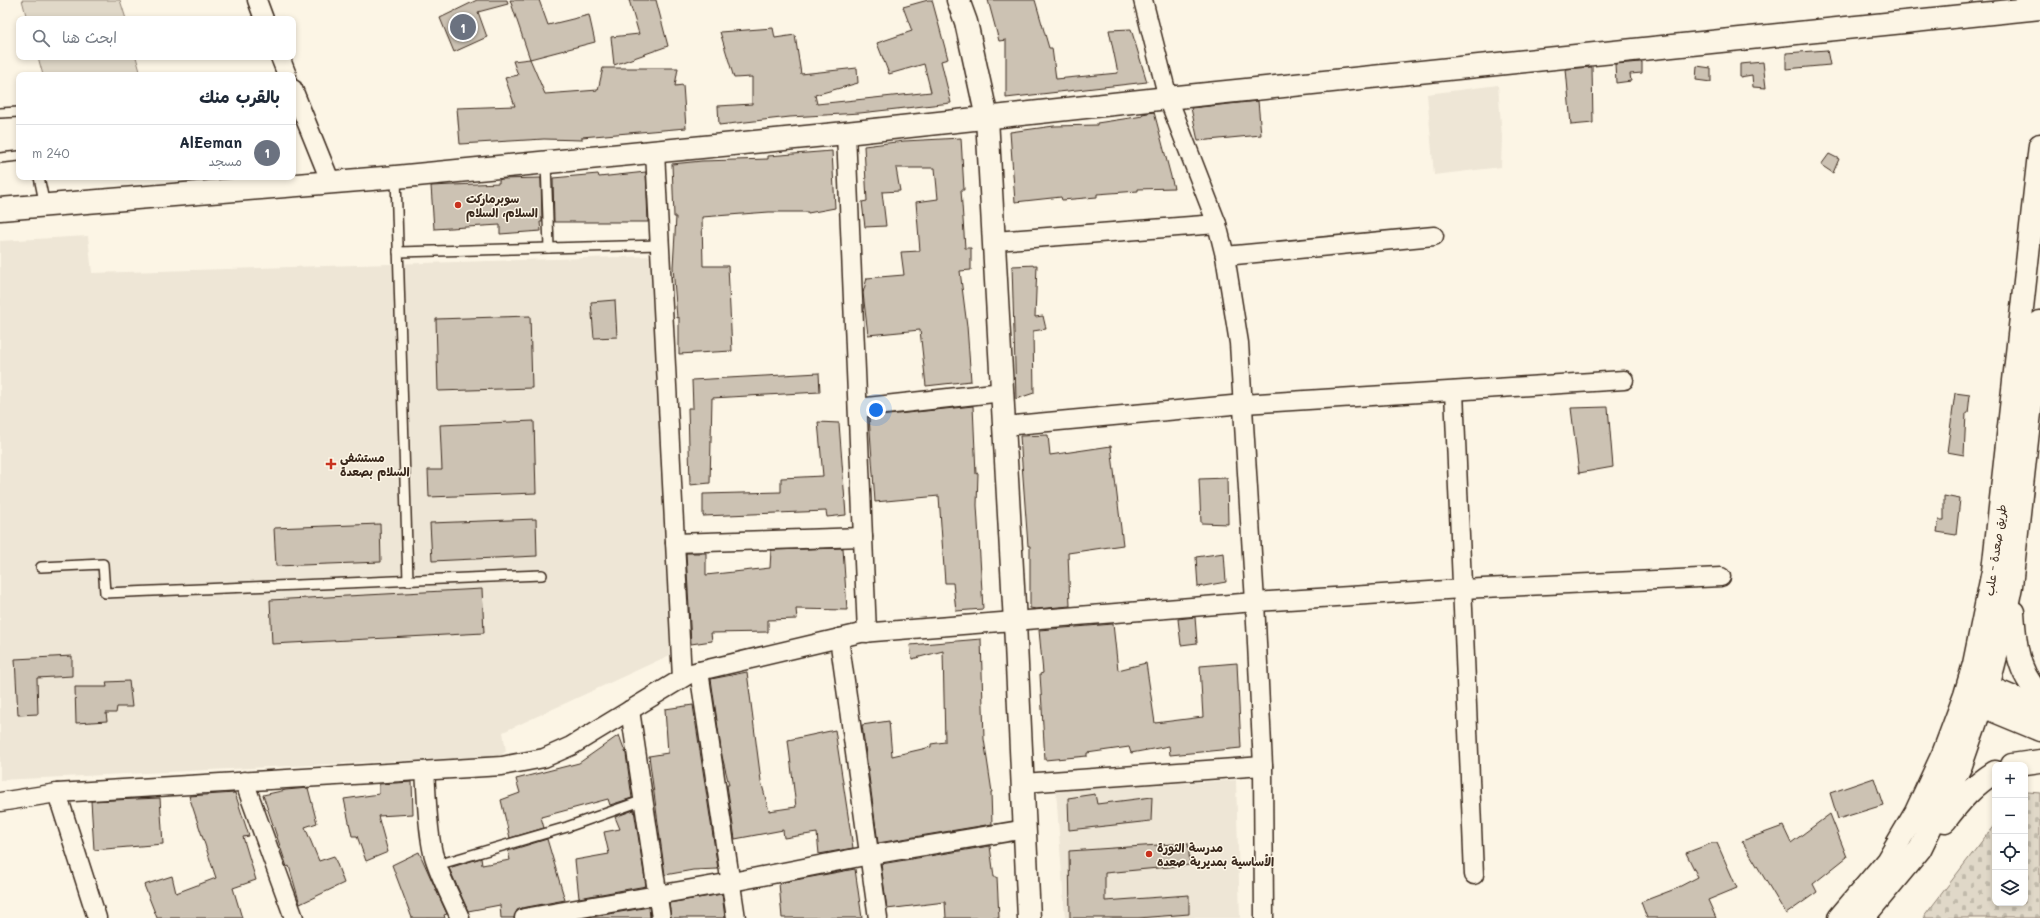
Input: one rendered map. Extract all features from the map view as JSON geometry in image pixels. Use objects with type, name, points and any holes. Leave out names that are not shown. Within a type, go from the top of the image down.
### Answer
[{"type":"main road","points":[[958,0],[966,22],[987,118],[995,240],[1026,829],[1029,918]]},
{"type":"main road","points":[[0,209],[331,183],[655,152],[2040,8]]},
{"type":"main road","name":"طريق صعدة - علب","points":[[1863,918],[1910,844],[1948,793],[1985,696],[2001,637],[2011,586],[2040,145]]},
{"type":"main road","name":"طريق صعدة - علب","points":[[1839,918],[1872,880],[1910,844],[1965,695],[1974,664],[1993,571],[2024,384],[2040,322]]},
{"type":"main road","points":[[2011,586],[2017,653],[2028,681],[2040,694]]},
{"type":"main road","points":[[1985,696],[2040,709]]},
{"type":"main road","points":[[1985,696],[2040,730]]},
{"type":"main road","points":[[2028,763],[2040,761]]},
{"type":"main road","points":[[1910,844],[1936,832],[1965,795],[1977,784],[1992,774]]},
{"type":"street","points":[[256,0],[263,16]]},
{"type":"street","points":[[1143,0],[1168,98],[1217,224],[1225,256],[1239,343],[1255,602],[1263,766],[1264,918]]},
{"type":"street","points":[[281,60],[286,72]]},
{"type":"street","points":[[296,96],[331,183]]},
{"type":"street","points":[[846,133],[867,633]]},
{"type":"street","points":[[655,152],[682,678]]},
{"type":"street","points":[[995,240],[1217,224]]},
{"type":"street","points":[[1225,256],[1434,236]]},
{"type":"street","points":[[1004,426],[1243,404],[1624,380]]},
{"type":"street","points":[[1454,391],[1474,875]]},
{"type":"street","points":[[858,408],[1003,392]]},
{"type":"street","points":[[676,543],[863,537]]},
{"type":"street","points":[[0,802],[57,793],[502,766],[544,758],[571,746],[682,678],[699,671],[839,638],[867,633],[1015,623],[1255,602],[1462,588],[1721,577]]},
{"type":"street","points":[[839,638],[878,918]]},
{"type":"street","points":[[699,671],[732,882],[736,918]]},
{"type":"street","points":[[630,710],[661,918]]},
{"type":"street","points":[[1023,783],[1263,766]]},
{"type":"street","points":[[425,771],[430,836],[437,865],[460,918]]},
{"type":"street","points":[[244,781],[294,918]]},
{"type":"street","points":[[57,793],[97,918]]},
{"type":"street","points":[[524,918],[732,882],[870,855],[1026,829]]},
{"type":"lane","points":[[0,113],[16,112]]},
{"type":"lane","points":[[0,158],[16,156]]},
{"type":"lane","points":[[546,162],[549,248]]},
{"type":"lane","points":[[396,177],[408,581]]},
{"type":"lane","points":[[40,180],[45,206]]},
{"type":"lane","points":[[398,252],[660,245]]},
{"type":"lane","points":[[41,567],[103,564],[104,594],[542,575]]},
{"type":"lane","points":[[437,865],[567,827],[644,800]]},
{"type":"shaded area","points":[[1498,85],[1502,137],[1501,167],[1434,175],[1427,94]]},
{"type":"shaded area","name":"مستشفى السلام بصعدة","points":[[88,236],[92,273],[653,256],[670,655],[503,732],[506,751],[501,756],[0,780],[0,241]]},
{"type":"shaded area","name":"مدرسة الثورة الأساسية بمديرية صعده","points":[[1236,780],[1240,918],[1065,918],[1056,790]]},
{"type":"green space","points":[[22,0],[120,0],[125,16],[26,16]]},
{"type":"green space","points":[[39,60],[137,60],[140,72],[42,72]]},
{"type":"green space","points":[[2028,792],[2040,793],[2040,918],[1923,918],[1992,828],[1992,906],[2028,906]]},
{"type":"building","points":[[477,0],[507,0],[508,4],[478,12],[487,37],[454,52],[440,18]]},
{"type":"building","points":[[510,0],[539,0],[548,25],[589,15],[595,42],[530,59]]},
{"type":"building","points":[[629,0],[656,0],[668,46],[614,65],[611,37],[639,34]]},
{"type":"building","points":[[932,0],[948,59],[941,61],[951,103],[860,113],[790,117],[719,125],[718,106],[752,104],[752,77],[734,78],[720,32],[773,28],[775,38],[795,35],[801,74],[857,68],[858,83],[815,95],[817,104],[931,92],[924,64],[889,74],[877,43],[912,31],[903,7]]},
{"type":"building","points":[[988,0],[1035,0],[1049,48],[1052,48],[1056,79],[1118,73],[1109,30],[1131,29],[1147,82],[1006,98],[1006,40],[999,41]]},
{"type":"building","points":[[1827,50],[1830,65],[1786,69],[1786,53]]},
{"type":"building","points":[[530,59],[545,94],[598,90],[603,68],[678,68],[675,86],[683,85],[686,128],[582,137],[582,140],[544,139],[460,144],[457,108],[515,106],[505,78],[518,75],[513,61]]},
{"type":"building","points":[[1642,62],[1642,73],[1630,74],[1631,81],[1616,83],[1615,64]]},
{"type":"building","points":[[1763,62],[1766,88],[1753,87],[1752,75],[1740,77],[1740,64]]},
{"type":"building","points":[[1697,66],[1711,68],[1711,82],[1696,80]]},
{"type":"building","points":[[1592,67],[1593,123],[1571,125],[1566,69]]},
{"type":"building","points":[[1258,101],[1261,135],[1198,141],[1191,108]]},
{"type":"building","points":[[1154,112],[1174,188],[1138,189],[1138,191],[1097,194],[1097,197],[1062,200],[1061,197],[1015,202],[1010,132],[1054,126],[1097,125],[1097,123],[1143,116],[1142,114]]},
{"type":"building","points":[[961,138],[964,190],[961,190],[965,248],[971,248],[971,270],[960,271],[967,326],[971,381],[926,386],[920,330],[868,335],[863,293],[867,278],[904,275],[901,252],[920,251],[916,202],[938,199],[935,168],[896,168],[900,191],[882,192],[886,226],[865,227],[862,202],[867,201],[864,146],[904,141]]},
{"type":"building","points":[[832,151],[835,208],[808,213],[769,212],[702,217],[703,266],[728,266],[732,351],[679,354],[679,317],[677,318],[673,267],[676,217],[674,217],[672,164],[702,161],[768,159],[768,156]]},
{"type":"building","points":[[1829,154],[1839,159],[1833,173],[1821,165]]},
{"type":"building","points":[[646,172],[648,222],[554,222],[553,178],[598,174],[599,177]]},
{"type":"building","points":[[541,178],[541,231],[500,234],[500,225],[434,229],[431,186],[499,183],[499,180],[501,179]]},
{"type":"building","points":[[1037,265],[1035,317],[1043,316],[1046,329],[1033,331],[1034,393],[1016,399],[1012,266]]},
{"type":"building","points":[[615,300],[617,337],[594,338],[591,302]]},
{"type":"building","points":[[530,316],[532,388],[438,391],[436,319]]},
{"type":"building","points":[[819,373],[820,392],[712,398],[710,483],[690,485],[688,408],[693,408],[692,380]]},
{"type":"building","points":[[1955,393],[1970,395],[1968,413],[1966,413],[1964,455],[1947,452]]},
{"type":"building","points":[[973,406],[976,474],[978,473],[977,505],[983,609],[956,611],[953,583],[945,583],[939,496],[875,502],[869,417]]},
{"type":"building","points":[[1608,407],[1613,467],[1579,473],[1571,408]]},
{"type":"building","points":[[534,421],[536,493],[429,497],[428,470],[442,470],[440,425]]},
{"type":"building","points":[[818,422],[839,423],[846,515],[827,517],[826,511],[703,516],[703,494],[781,492],[781,478],[823,476]]},
{"type":"building","points":[[1048,435],[1050,455],[1111,446],[1123,545],[1068,553],[1070,606],[1036,609],[1030,608],[1030,546],[1028,546],[1020,436]]},
{"type":"building","points":[[1227,478],[1228,524],[1201,523],[1199,479]]},
{"type":"building","points":[[1944,496],[1960,499],[1956,535],[1937,532],[1939,520],[1944,520]]},
{"type":"building","points":[[536,519],[537,556],[432,561],[430,523]]},
{"type":"building","points":[[380,524],[381,562],[276,566],[274,528]]},
{"type":"building","points":[[843,548],[847,610],[796,609],[797,619],[768,620],[768,632],[711,633],[712,641],[691,644],[686,553],[706,553],[706,575],[770,568],[771,550]]},
{"type":"building","points":[[1224,553],[1226,582],[1198,587],[1196,557]]},
{"type":"building","points":[[482,589],[484,633],[272,644],[270,600]]},
{"type":"building","points":[[1195,617],[1197,643],[1181,645],[1178,619]]},
{"type":"building","points":[[1113,624],[1118,670],[1146,663],[1155,723],[1203,717],[1200,666],[1237,663],[1241,748],[1170,755],[1169,746],[1131,753],[1129,747],[1087,753],[1087,756],[1045,760],[1040,674],[1043,673],[1039,630]]},
{"type":"building","points":[[981,639],[984,739],[992,792],[992,824],[878,843],[862,725],[889,721],[892,756],[931,747],[931,744],[945,742],[943,651],[912,659],[910,645]]},
{"type":"building","points":[[72,656],[72,676],[37,678],[38,714],[18,715],[15,659]]},
{"type":"building","points":[[747,672],[761,781],[769,811],[796,807],[788,740],[835,730],[853,848],[819,854],[817,833],[784,838],[783,830],[735,839],[727,785],[729,785],[722,756],[711,679]]},
{"type":"building","points":[[129,681],[132,707],[117,707],[116,713],[106,713],[107,721],[76,723],[75,687],[107,687],[106,682]]},
{"type":"building","points":[[693,705],[718,869],[693,870],[665,875],[649,756],[668,753],[665,709]]},
{"type":"building","points":[[619,735],[626,754],[632,798],[610,805],[608,799],[541,817],[544,828],[510,838],[501,800],[520,793],[516,779],[579,763]]},
{"type":"building","points":[[1874,778],[1883,805],[1838,819],[1830,793]]},
{"type":"building","points":[[412,782],[413,814],[378,816],[388,852],[366,861],[357,836],[352,836],[344,799],[379,794],[379,784]]},
{"type":"building","points":[[308,788],[317,823],[305,827],[319,861],[334,856],[344,883],[300,904],[289,866],[287,867],[263,795],[286,790]]},
{"type":"building","points":[[235,793],[249,836],[243,837],[256,880],[233,888],[242,918],[157,918],[144,885],[172,876],[176,893],[216,878],[189,796]]},
{"type":"building","points":[[1095,794],[1097,804],[1152,797],[1151,821],[1069,830],[1068,798]]},
{"type":"building","points":[[160,798],[163,844],[94,850],[91,801]]},
{"type":"building","points":[[634,810],[646,886],[579,898],[575,860],[609,854],[604,832],[620,829],[615,817]]},
{"type":"building","points":[[1830,814],[1847,857],[1813,884],[1817,892],[1786,914],[1742,841],[1783,826],[1791,843]]},
{"type":"building","points":[[547,839],[565,900],[522,908],[517,910],[514,918],[501,918],[500,905],[468,911],[449,868],[481,858],[482,865],[510,860],[508,851]]},
{"type":"building","points":[[1188,843],[1190,865],[1105,873],[1105,901],[1189,895],[1189,914],[1138,918],[1070,918],[1069,851]]},
{"type":"building","points":[[1712,843],[1717,843],[1737,888],[1708,900],[1716,918],[1647,918],[1641,902],[1675,889],[1698,877],[1686,853]]},
{"type":"building","points":[[990,846],[994,877],[997,877],[999,918],[946,918],[945,902],[887,909],[881,864]]},
{"type":"building","points":[[419,852],[447,914],[444,915],[445,918],[412,918],[392,865]]},
{"type":"building","points":[[855,869],[862,918],[782,918],[779,883]]},
{"type":"building","points":[[722,894],[725,918],[671,918],[669,903]]},
{"type":"building","points":[[649,907],[650,918],[586,918]]},
{"type":"place","name":"AlEeman","points":[[463,27]]},
{"type":"place","name":"سوبرماركت السلام، السلام","points":[[458,205]]},
{"type":"place","name":"مستشفى السلام بصعدة","points":[[331,464]]},
{"type":"place","name":"مدرسة الثورة الأساسية بمديرية صعده","points":[[1149,854]]}]
